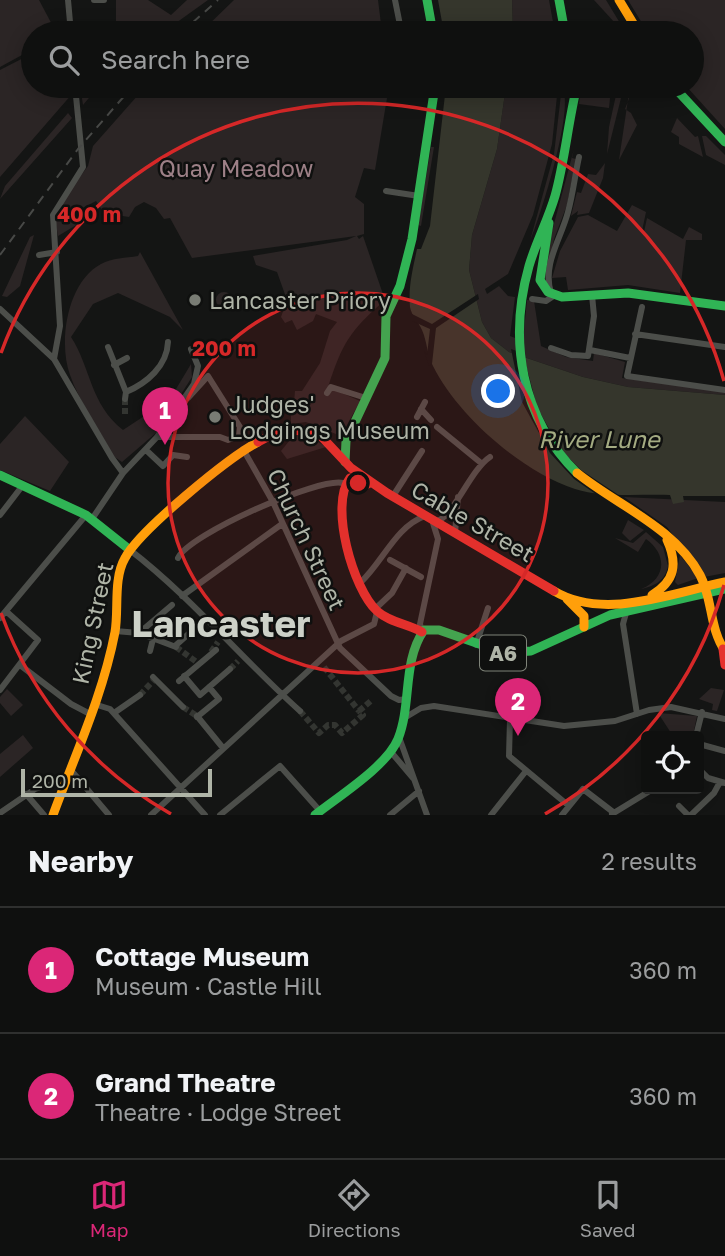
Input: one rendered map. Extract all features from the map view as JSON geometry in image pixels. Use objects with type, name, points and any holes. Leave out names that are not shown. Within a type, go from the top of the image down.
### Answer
[{"type":"main road","points":[[427,0],[431,21]]},
{"type":"main road","points":[[559,0],[563,21]]},
{"type":"main road","points":[[619,0],[632,21]]},
{"type":"main road","points":[[345,462],[346,441],[385,358],[386,316],[400,286],[419,196],[433,98]]},
{"type":"main road","points":[[569,98],[570,115]]},
{"type":"main road","points":[[574,98],[540,265],[540,280],[553,294],[628,293],[725,306]]},
{"type":"main road","points":[[684,98],[725,142]]},
{"type":"main road","points":[[554,201],[524,285],[519,349],[524,383],[540,424],[571,467],[662,532],[688,557],[706,590],[715,632],[724,650],[725,665]]},
{"type":"main road","points":[[0,475],[89,517],[130,550],[163,517],[243,449],[288,430],[318,434],[331,444],[346,441]]},
{"type":"main road","name":"A6","points":[[331,444],[345,462]]},
{"type":"main road","name":"Cable Street","points":[[345,462],[380,488],[430,519],[567,599],[613,606],[645,600]]},
{"type":"main road","points":[[318,813],[391,752],[406,717],[415,645],[422,632],[376,610],[360,583],[350,556],[340,505],[343,483],[354,478],[380,488]]},
{"type":"main road","points":[[645,600],[666,586],[676,569],[673,551],[662,532]]},
{"type":"main road","name":"King Street","points":[[53,815],[94,704],[115,631],[120,572],[130,550]]},
{"type":"main road","name":"A6","points":[[422,632],[439,630],[505,653],[531,651],[596,621],[706,590],[725,582]]},
{"type":"main road","name":"A6","points":[[645,600],[725,589]]},
{"type":"main road","name":"A6","points":[[567,599],[584,616],[584,627]]},
{"type":"street","points":[[68,0],[70,21]]},
{"type":"street","points":[[93,0],[104,0]]},
{"type":"street","points":[[395,0],[399,21]]},
{"type":"street","points":[[54,359],[60,326],[53,215],[83,167],[76,98]]},
{"type":"street","points":[[532,299],[546,301],[553,294],[549,269],[558,236],[568,214],[579,157]]},
{"type":"street","points":[[394,183],[389,191],[419,196]]},
{"type":"street","points":[[39,255],[57,253]]},
{"type":"street","points":[[551,348],[584,356],[590,350],[594,317],[592,295]]},
{"type":"street","points":[[642,307],[627,376],[725,390]]},
{"type":"street","points":[[0,309],[54,359],[123,472]]},
{"type":"street","points":[[635,334],[725,347]]},
{"type":"street","points":[[108,347],[126,396],[151,376],[167,357],[168,342]]},
{"type":"street","points":[[0,618],[89,517],[123,472],[158,437],[196,379],[198,366],[191,349]]},
{"type":"street","points":[[590,350],[630,358]]},
{"type":"street","points":[[114,365],[127,358]]},
{"type":"street","points":[[158,437],[228,440],[236,438],[241,432],[208,376],[181,404]]},
{"type":"street","points":[[327,393],[331,387],[366,398]]},
{"type":"street","points":[[416,417],[425,402]]},
{"type":"street","points":[[421,409],[431,420]]},
{"type":"street","points":[[437,427],[481,463]]},
{"type":"street","name":"Church Street","points":[[243,449],[272,502],[339,644],[352,661],[399,700],[421,708],[441,707],[564,726],[615,721],[671,707],[725,719]]},
{"type":"street","points":[[146,450],[163,466],[173,456],[187,457]]},
{"type":"street","points":[[393,496],[422,451]]},
{"type":"street","points":[[360,583],[379,564],[404,526],[446,518],[481,463],[490,457]]},
{"type":"street","points":[[177,558],[182,550],[208,532],[272,502],[327,483],[343,483]]},
{"type":"street","points":[[0,515],[23,485]]},
{"type":"street","points":[[455,533],[458,497]]},
{"type":"street","points":[[422,632],[420,624],[438,539],[430,519]]},
{"type":"street","points":[[181,596],[282,524]]},
{"type":"street","points":[[130,550],[181,596],[203,621],[218,646],[240,659],[300,711]]},
{"type":"street","points":[[390,560],[421,577]]},
{"type":"street","points":[[151,815],[280,694],[321,664],[339,644],[374,624],[376,610],[392,593],[406,568]]},
{"type":"street","points":[[139,633],[172,605]]},
{"type":"street","points":[[476,645],[488,608]]},
{"type":"street","points":[[626,611],[624,624],[636,714]]},
{"type":"street","points":[[0,690],[38,640],[7,612]]},
{"type":"street","points":[[115,631],[139,633],[176,647],[194,629]]},
{"type":"street","points":[[150,651],[153,639]]},
{"type":"street","points":[[176,683],[218,646]]},
{"type":"street","points":[[20,665],[71,704],[90,714]]},
{"type":"street","points":[[153,679],[176,683],[201,695],[229,669]]},
{"type":"street","points":[[176,683],[183,707]]},
{"type":"street","points":[[209,687],[219,699],[197,717],[223,748]]},
{"type":"street","points":[[114,713],[140,695]]},
{"type":"street","points":[[94,704],[107,706],[205,815]]},
{"type":"street","points":[[406,717],[421,708]]},
{"type":"street","points":[[697,731],[702,712]]},
{"type":"street","points":[[510,719],[508,753],[569,806]]},
{"type":"street","points":[[399,737],[428,815]]},
{"type":"street","points":[[704,745],[725,751]]},
{"type":"street","points":[[391,752],[416,782]]},
{"type":"street","points":[[220,815],[280,766],[318,813]]},
{"type":"street","points":[[70,769],[109,815]]},
{"type":"street","points":[[491,815],[526,771]]},
{"type":"street","points":[[679,806],[689,815],[722,783],[704,772]]},
{"type":"street","points":[[0,813],[44,784],[55,783]]},
{"type":"street","points":[[562,815],[583,789],[612,814],[645,794]]},
{"type":"street","points":[[390,815],[419,791]]},
{"type":"street","points":[[26,794],[44,815]]},
{"type":"green space","points":[[0,0],[39,0],[50,21],[21,21],[21,56],[0,67]]},
{"type":"green space","points":[[116,0],[148,0],[171,15],[187,0],[208,0],[179,21],[116,21]]},
{"type":"green space","points":[[234,0],[378,0],[381,21],[212,21]]},
{"type":"green space","points":[[512,0],[549,0],[553,21],[513,21]]},
{"type":"green space","points":[[594,0],[606,0],[619,21],[613,21]]},
{"type":"green space","points":[[628,0],[725,0],[725,129],[697,98],[704,98],[704,21],[641,21]]},
{"type":"green space","points":[[21,59],[21,98],[69,98],[0,177],[0,70]]},
{"type":"green space","name":"Quay Meadow","points":[[135,98],[387,98],[375,170],[364,168],[355,197],[364,204],[364,234],[357,236],[359,239],[363,236],[385,300],[355,330],[343,348],[328,387],[360,401],[341,436],[306,422],[291,424],[291,416],[282,402],[288,399],[294,402],[295,391],[302,391],[320,363],[330,331],[337,322],[316,314],[313,321],[297,330],[292,320],[285,323],[281,317],[287,300],[277,272],[256,265],[253,256],[347,240],[356,236],[192,258],[170,218],[164,219],[156,208],[144,202],[135,207],[129,217],[104,213],[96,201],[73,213],[78,224],[58,236],[55,219],[67,194],[88,166],[93,146]]},
{"type":"green space","points":[[504,98],[557,98],[552,144],[533,215],[508,274],[485,289],[487,294],[499,286],[508,296],[515,297],[510,336],[523,341],[527,300],[534,301],[541,346],[566,357],[593,361],[594,353],[625,362],[622,378],[725,392],[725,395],[628,387],[583,377],[509,352],[491,338],[482,322],[469,270],[472,235],[497,149]]},
{"type":"green space","points":[[561,98],[565,98],[560,138],[530,241],[554,154]]},
{"type":"green space","points":[[580,98],[610,98],[609,108],[579,104]]},
{"type":"green space","points":[[615,98],[621,98],[607,154]]},
{"type":"green space","points":[[626,110],[631,113],[637,125],[619,160]]},
{"type":"green space","points":[[68,113],[72,118],[0,199],[5,186]]},
{"type":"green space","points":[[677,118],[695,137],[698,136],[703,157],[679,144],[679,137],[671,132]]},
{"type":"green space","points":[[702,136],[706,136],[725,155],[725,165],[706,155]]},
{"type":"green space","points":[[431,147],[434,147],[421,226],[418,225]]},
{"type":"green space","points":[[574,149],[572,158],[576,159],[567,205],[554,239],[545,282],[543,265]]},
{"type":"green space","points":[[605,163],[603,178],[589,213],[577,215],[578,211],[571,216],[577,192],[581,193],[588,174],[596,175]]},
{"type":"green space","points":[[632,205],[646,212],[644,232],[647,218],[683,239],[689,227],[702,234],[702,240],[686,240],[680,293],[628,285],[568,290],[566,277],[552,278],[560,251],[578,217],[588,215],[617,231]]},
{"type":"green space","points":[[34,235],[20,286],[7,297],[2,296],[30,237]]},
{"type":"green space","points":[[140,252],[183,330],[170,317],[118,293],[93,304],[71,337],[97,397],[112,420],[123,430],[170,399],[191,364],[192,377],[157,432],[122,462],[113,456],[74,386],[66,361],[66,330],[73,298],[89,273],[105,262],[138,256]]},
{"type":"green space","points":[[224,292],[232,300],[224,308],[216,300]]},
{"type":"green space","points":[[25,416],[69,462],[50,491],[0,470],[0,444]]},
{"type":"green space","points":[[294,435],[310,437],[326,447],[287,459],[281,451]]},
{"type":"green space","points":[[624,497],[725,502],[725,573],[704,577],[667,527]]},
{"type":"green space","points":[[628,520],[644,530],[630,541],[622,533]]},
{"type":"green space","points":[[646,532],[663,547],[668,566],[659,582],[641,589],[649,585],[659,573],[661,559],[658,552],[646,539],[638,552],[615,538],[633,543]]},
{"type":"green space","points":[[680,555],[698,578],[678,585],[675,582]]},
{"type":"green space","points":[[711,688],[724,690],[717,711],[712,710],[713,704],[699,699]]},
{"type":"green space","points":[[7,689],[23,705],[11,716],[0,703],[0,697]]},
{"type":"green space","points":[[658,713],[697,716],[694,731],[670,731]]},
{"type":"green space","points":[[23,735],[33,748],[0,777],[0,754]]},
{"type":"water","points":[[438,0],[512,0],[513,21],[442,21]]},
{"type":"water","name":"River Lune","points":[[445,98],[504,98],[497,149],[472,235],[469,270],[482,322],[491,338],[509,352],[583,377],[628,387],[725,395],[725,496],[683,496],[684,502],[673,504],[670,495],[610,495],[586,492],[554,481],[493,440],[458,404],[444,385],[431,362],[422,330],[411,310],[411,278],[417,249],[421,249],[430,226]]},
{"type":"pier","points":[[478,294],[479,299],[436,328],[432,364],[429,366],[424,351],[427,355],[430,329],[412,321],[412,314],[432,324]]},
{"type":"pier","points":[[511,349],[523,353],[537,407],[561,450],[581,470],[623,498],[600,497],[574,479],[550,453],[522,402]]},
{"type":"tunnel","points":[[125,399],[125,414]]},
{"type":"tunnel","points":[[211,652],[218,642]]},
{"type":"tunnel","points":[[176,647],[198,663]]},
{"type":"tunnel","points":[[230,669],[238,661]]},
{"type":"tunnel","points":[[324,667],[359,711]]},
{"type":"tunnel","points":[[140,695],[153,681]]},
{"type":"tunnel","points":[[359,711],[372,700]]},
{"type":"tunnel","points":[[183,707],[197,716]]},
{"type":"tunnel","points":[[300,711],[319,733],[328,725],[335,725],[342,733],[363,715],[359,711]]},
{"type":"railway","points":[[194,21],[218,0]]},
{"type":"railway","points":[[0,255],[78,149],[123,98]]},
{"type":"traffic: fast","points":[[427,0],[431,21]]},
{"type":"traffic: fast","points":[[559,0],[563,21]]},
{"type":"traffic: fast","points":[[345,462],[346,441],[385,358],[386,316],[400,286],[412,239],[433,98]]},
{"type":"traffic: fast","points":[[574,98],[552,205],[529,266],[523,294],[520,350],[524,377],[543,428],[577,473]]},
{"type":"traffic: fast","points":[[684,98],[725,142]]},
{"type":"traffic: fast","points":[[549,223],[540,280],[548,292],[562,297],[628,293],[725,306]]},
{"type":"traffic: fast","points":[[0,475],[86,515],[130,550]]},
{"type":"traffic: fast","points":[[315,815],[384,760],[398,739],[413,656],[424,630],[439,630],[505,653],[531,651],[610,615],[725,589]]},
{"type":"traffic: slow","points":[[619,0],[632,21]]},
{"type":"traffic: slow","points":[[53,815],[88,725],[110,655],[115,632],[119,575],[125,558],[148,530],[186,495],[258,442]]},
{"type":"traffic: slow","points":[[577,473],[660,530],[689,558],[704,584],[716,633],[725,651]]},
{"type":"traffic: slow","points":[[652,595],[666,584],[672,571],[673,557],[667,540]]},
{"type":"traffic: slow","points":[[554,591],[574,600],[616,604],[661,598],[725,582]]},
{"type":"traffic: slow","points":[[567,599],[584,616],[584,627]]},
{"type":"traffic: jam","points":[[258,442],[273,434],[294,430],[319,434],[351,468],[387,493],[554,591]]},
{"type":"traffic: jam","points":[[368,484],[350,478],[344,491],[343,526],[352,566],[368,600],[377,611],[387,618],[422,632]]},
{"type":"traffic: jam","points":[[723,649],[725,665]]},
{"type":"place","name":"Lancaster Priory","points":[[195,300]]},
{"type":"place","name":"Judges' Lodgings Museum","points":[[215,417]]},
{"type":"place","name":"Cottage Museum","points":[[165,445]]},
{"type":"place","name":"Grand Theatre","points":[[518,736]]},
{"type":"district","name":"Lancaster","points":[[221,623]]}]
